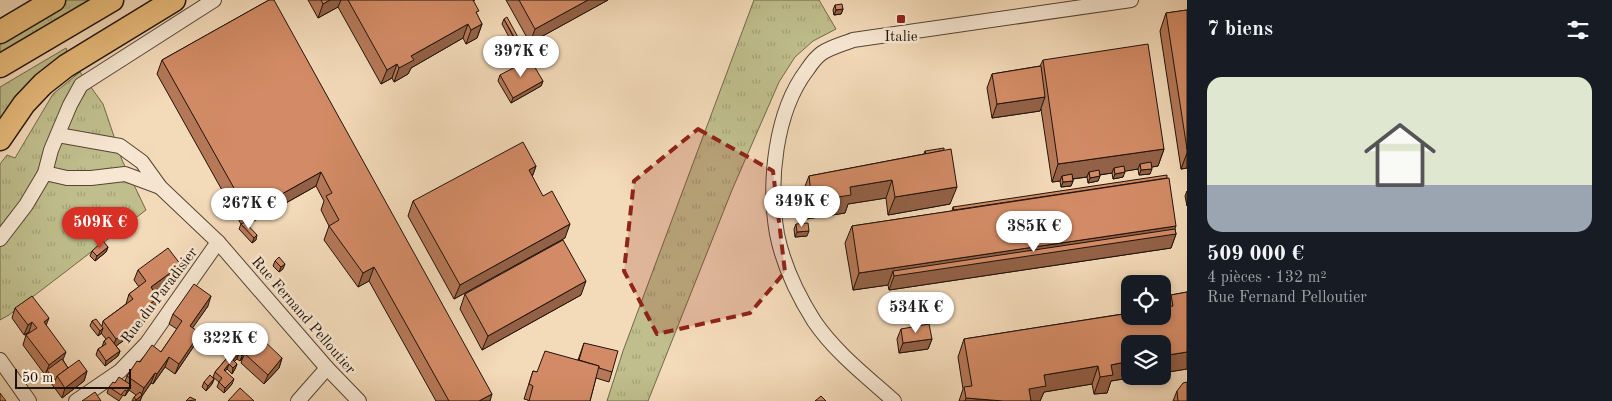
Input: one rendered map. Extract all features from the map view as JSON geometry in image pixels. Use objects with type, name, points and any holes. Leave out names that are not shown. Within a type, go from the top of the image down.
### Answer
[{"type":"main road","points":[[0,32],[54,0]]},
{"type":"main road","points":[[0,66],[112,0]]},
{"type":"main road","points":[[0,139],[24,104],[43,84],[66,66],[174,0]]},
{"type":"street","points":[[0,239],[26,205],[45,173],[51,150],[70,105],[81,85],[214,0]]},
{"type":"street","points":[[894,401],[845,358],[822,333],[804,305],[786,264],[777,233],[774,207],[774,180],[784,117],[796,84],[813,61],[821,54],[853,40],[1131,0]]},
{"type":"street","name":"Rue Fernand Pelloutier","points":[[58,135],[120,146],[142,162],[160,187],[218,242],[326,368],[359,401]]},
{"type":"street","name":"Rue Fernand Pelloutier","points":[[45,173],[67,178],[91,178],[125,174],[160,187]]},
{"type":"street","name":"Rue du Paradisier","points":[[76,401],[120,371],[147,343],[218,242]]},
{"type":"street","points":[[0,360],[28,401]]},
{"type":"street","points":[[298,401],[326,368]]},
{"type":"highlighted area","points":[[698,129],[773,171],[785,272],[750,313],[657,334],[624,271],[634,181]]},
{"type":"green space","points":[[66,0],[92,0],[0,56],[0,38]]},
{"type":"green space","points":[[754,0],[819,0],[836,29],[813,41],[795,57],[779,82],[732,190],[648,401],[607,401],[623,351]]},
{"type":"green space","points":[[66,48],[68,54],[0,130],[0,87]]},
{"type":"green space","points":[[80,72],[103,104],[122,160],[146,210],[0,320],[0,164],[7,155],[15,158],[53,94]]},
{"type":"building","points":[[269,0],[274,0],[492,394],[479,401],[449,401],[374,267],[363,273],[329,226],[339,220],[326,196],[332,193],[321,172],[248,213],[162,60]]},
{"type":"building","points":[[321,0],[330,0],[323,4]]},
{"type":"building","points":[[348,0],[473,0],[479,11],[476,12],[482,24],[471,30],[468,24],[411,56],[414,60],[399,68],[397,64],[387,70]]},
{"type":"building","points":[[519,0],[588,0],[535,29]]},
{"type":"building","points":[[842,4],[843,9],[836,10],[835,5]]},
{"type":"building","points":[[1187,10],[1187,149],[1166,13]]},
{"type":"building","points":[[507,17],[520,41],[517,42],[504,19]]},
{"type":"building","points":[[1148,44],[1164,149],[1058,164],[1043,60]]},
{"type":"building","points":[[530,59],[543,81],[513,98],[500,75]]},
{"type":"building","points":[[1041,66],[1045,97],[997,104],[992,74]]},
{"type":"building","points":[[523,142],[536,166],[529,170],[543,196],[552,191],[570,224],[460,285],[413,201]]},
{"type":"building","points":[[944,148],[944,150],[926,154],[925,151]]},
{"type":"building","points":[[951,149],[957,187],[895,197],[892,180],[850,187],[851,195],[812,201],[809,176]]},
{"type":"building","points":[[1151,162],[1152,169],[1141,170],[1140,164]]},
{"type":"building","points":[[1124,166],[1125,172],[1115,174],[1114,168]]},
{"type":"building","points":[[1099,170],[1100,176],[1090,178],[1089,172]]},
{"type":"building","points":[[1072,174],[1073,181],[1063,182],[1062,176]]},
{"type":"building","points":[[1167,175],[1167,178],[954,210],[953,207]]},
{"type":"building","points":[[1169,178],[1176,226],[859,273],[852,226]]},
{"type":"building","points":[[245,222],[257,235],[254,238],[241,224]]},
{"type":"building","points":[[808,223],[809,231],[797,232],[796,224]]},
{"type":"building","points":[[1175,229],[1176,234],[894,276],[893,271]]},
{"type":"building","points":[[563,240],[586,281],[488,336],[465,294]]},
{"type":"building","points":[[103,241],[108,247],[97,256],[92,251]]},
{"type":"building","points":[[168,248],[181,265],[151,287],[158,298],[141,310],[146,317],[116,339],[103,321],[133,299],[129,294],[146,281],[138,270]]},
{"type":"building","points":[[279,257],[285,264],[281,267],[275,261]]},
{"type":"building","points":[[194,284],[211,296],[190,326],[200,333],[179,364],[169,357],[144,388],[127,376],[137,361],[140,362],[152,345],[161,352],[182,321],[173,314]]},
{"type":"building","points":[[1187,292],[1187,352],[1171,355],[1171,335],[1121,335],[1121,363],[1111,365],[1113,375],[1100,377],[1098,366],[1044,375],[1046,386],[1029,389],[1031,401],[966,398],[964,387],[972,386],[964,339],[1121,314],[1121,325],[1171,325],[1171,306],[1173,306],[1171,295]]},
{"type":"building","points":[[32,296],[49,318],[44,322],[66,352],[49,365],[26,335],[37,328],[32,322],[28,325],[15,308]]},
{"type":"building","points":[[96,319],[103,328],[100,331],[92,321]]},
{"type":"building","points":[[929,324],[932,339],[903,343],[901,329]]},
{"type":"building","points":[[239,335],[246,339],[242,344],[236,340]]},
{"type":"building","points":[[109,337],[120,351],[106,361],[98,349],[106,344],[104,341]]},
{"type":"building","points":[[260,337],[282,358],[268,375],[245,354]]},
{"type":"building","points":[[248,343],[251,346],[242,356],[239,353],[233,360],[237,364],[233,368],[229,364],[224,370],[234,379],[225,388],[219,382],[222,378],[215,372],[227,358],[231,362],[232,360],[228,356],[239,344],[244,348]]},
{"type":"building","points":[[584,343],[618,351],[612,372],[579,360]]},
{"type":"building","points":[[545,351],[599,366],[590,401],[529,401],[533,386],[529,384],[533,371],[537,372]]},
{"type":"building","points":[[62,359],[68,368],[57,376],[55,381],[47,370]]},
{"type":"building","points":[[79,360],[87,371],[65,388],[57,376]]},
{"type":"building","points":[[210,375],[214,379],[208,386],[204,382]]},
{"type":"building","points":[[119,377],[131,385],[121,395],[109,387]]},
{"type":"building","points":[[1187,382],[1187,401],[1178,401],[1177,391],[1183,383]]},
{"type":"building","points":[[240,388],[254,401],[228,401]]},
{"type":"building","points":[[95,392],[101,401],[82,401]]},
{"type":"building","points":[[140,392],[142,395],[136,400],[134,397]]},
{"type":"building","points":[[0,393],[6,401],[0,401]]},
{"type":"building","points":[[821,396],[826,401],[815,401]]},
{"type":"building","points":[[190,397],[196,400],[186,401]]},
{"type":"place","name":"Italie","points":[[901,19]]}]
